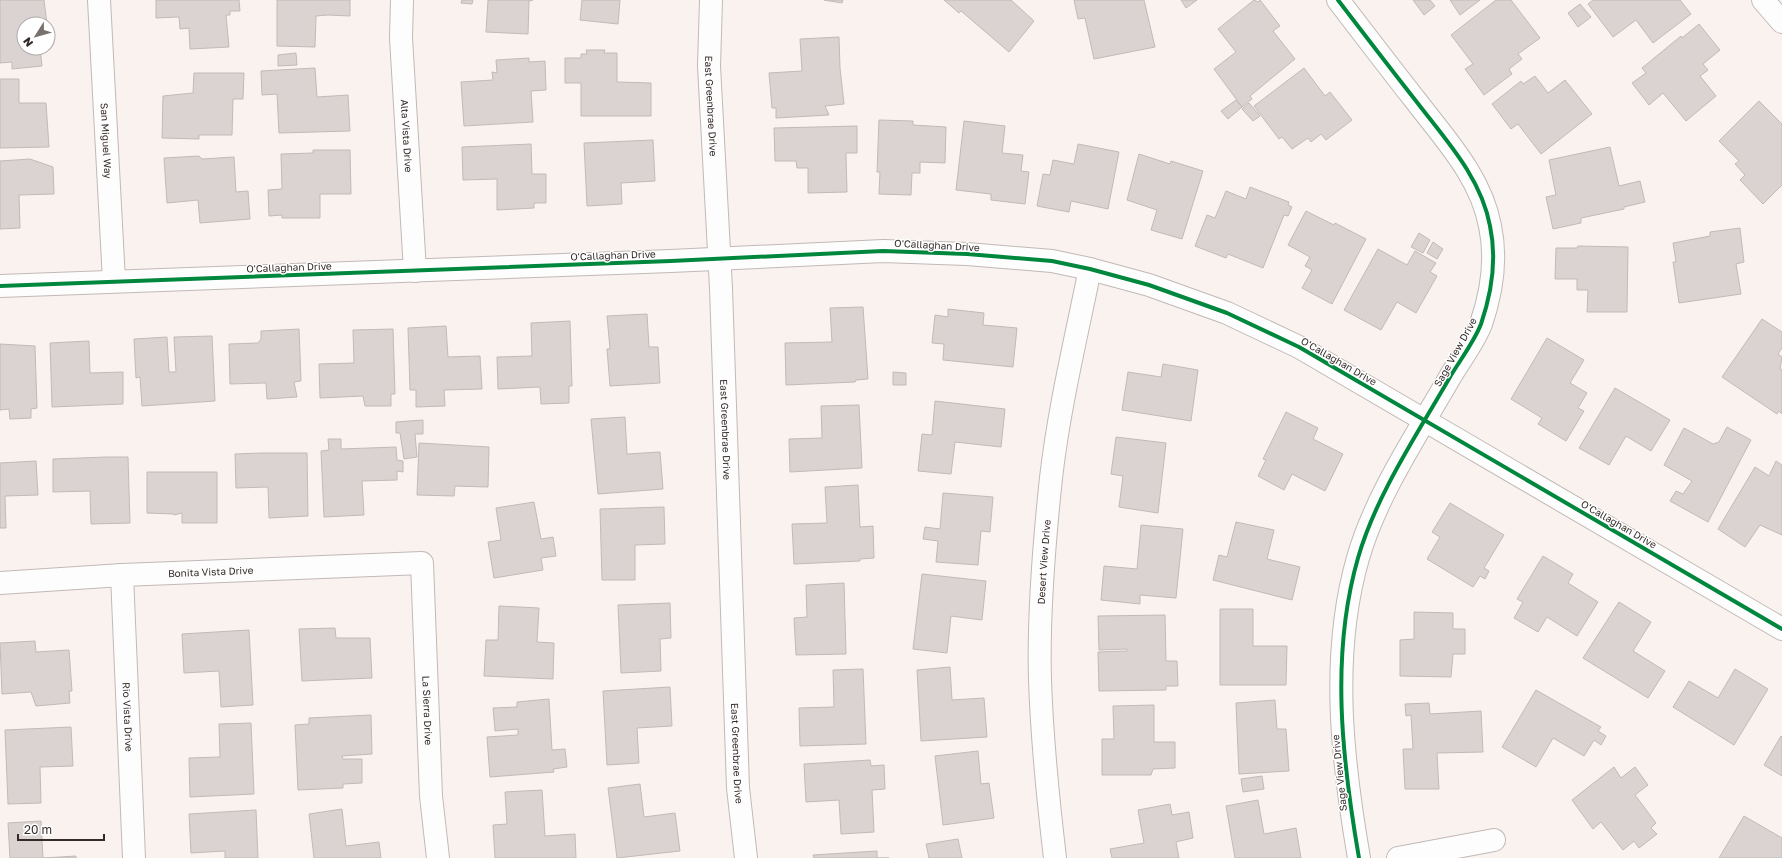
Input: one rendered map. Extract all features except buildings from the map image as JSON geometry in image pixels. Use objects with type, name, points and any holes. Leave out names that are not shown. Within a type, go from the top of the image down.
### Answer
[{"type":"street","name":"San Miguel Way","points":[[98,0],[114,281]]},
{"type":"street","name":"Alta Vista Drive","points":[[402,0],[401,38],[415,271]]},
{"type":"street","name":"East Greenbrae Drive","points":[[711,0],[709,66],[720,259],[738,788],[746,858]]},
{"type":"street","name":"Sage View Drive","points":[[1338,0],[1461,160],[1480,193],[1490,225],[1494,258],[1491,290],[1480,326],[1379,502],[1358,557],[1345,612],[1341,661],[1343,731],[1352,821],[1359,858]]},
{"type":"street","points":[[1763,0],[1782,22]]},
{"type":"street","name":"O'Callaghan Drive","points":[[0,286],[720,259],[883,251],[967,254],[1052,261],[1090,269],[1149,285],[1227,313],[1299,347],[1782,629]]},
{"type":"street","name":"Desert View Drive","points":[[1055,858],[1046,777],[1040,679],[1042,580],[1052,476],[1069,372],[1090,269]]},
{"type":"street","name":"Bonita Vista Drive","points":[[0,583],[122,575],[422,563]]},
{"type":"street","name":"La Sierra Drive","points":[[422,563],[431,796],[438,858]]},
{"type":"street","name":"Rio Vista Drive","points":[[122,575],[134,858]]},
{"type":"street","points":[[1398,858],[1494,840]]},
{"type":"cycle path","points":[[1338,0],[1450,144],[1470,175],[1479,191],[1485,208],[1490,226],[1493,251],[1491,288],[1481,324],[1471,344],[1412,442],[1375,511],[1358,558],[1349,595],[1344,632],[1342,708],[1348,783],[1359,858]]},
{"type":"cycle path","points":[[0,286],[671,261],[883,251],[967,254],[1052,261],[1090,269],[1149,285],[1227,313],[1299,347],[1782,629]]}]
